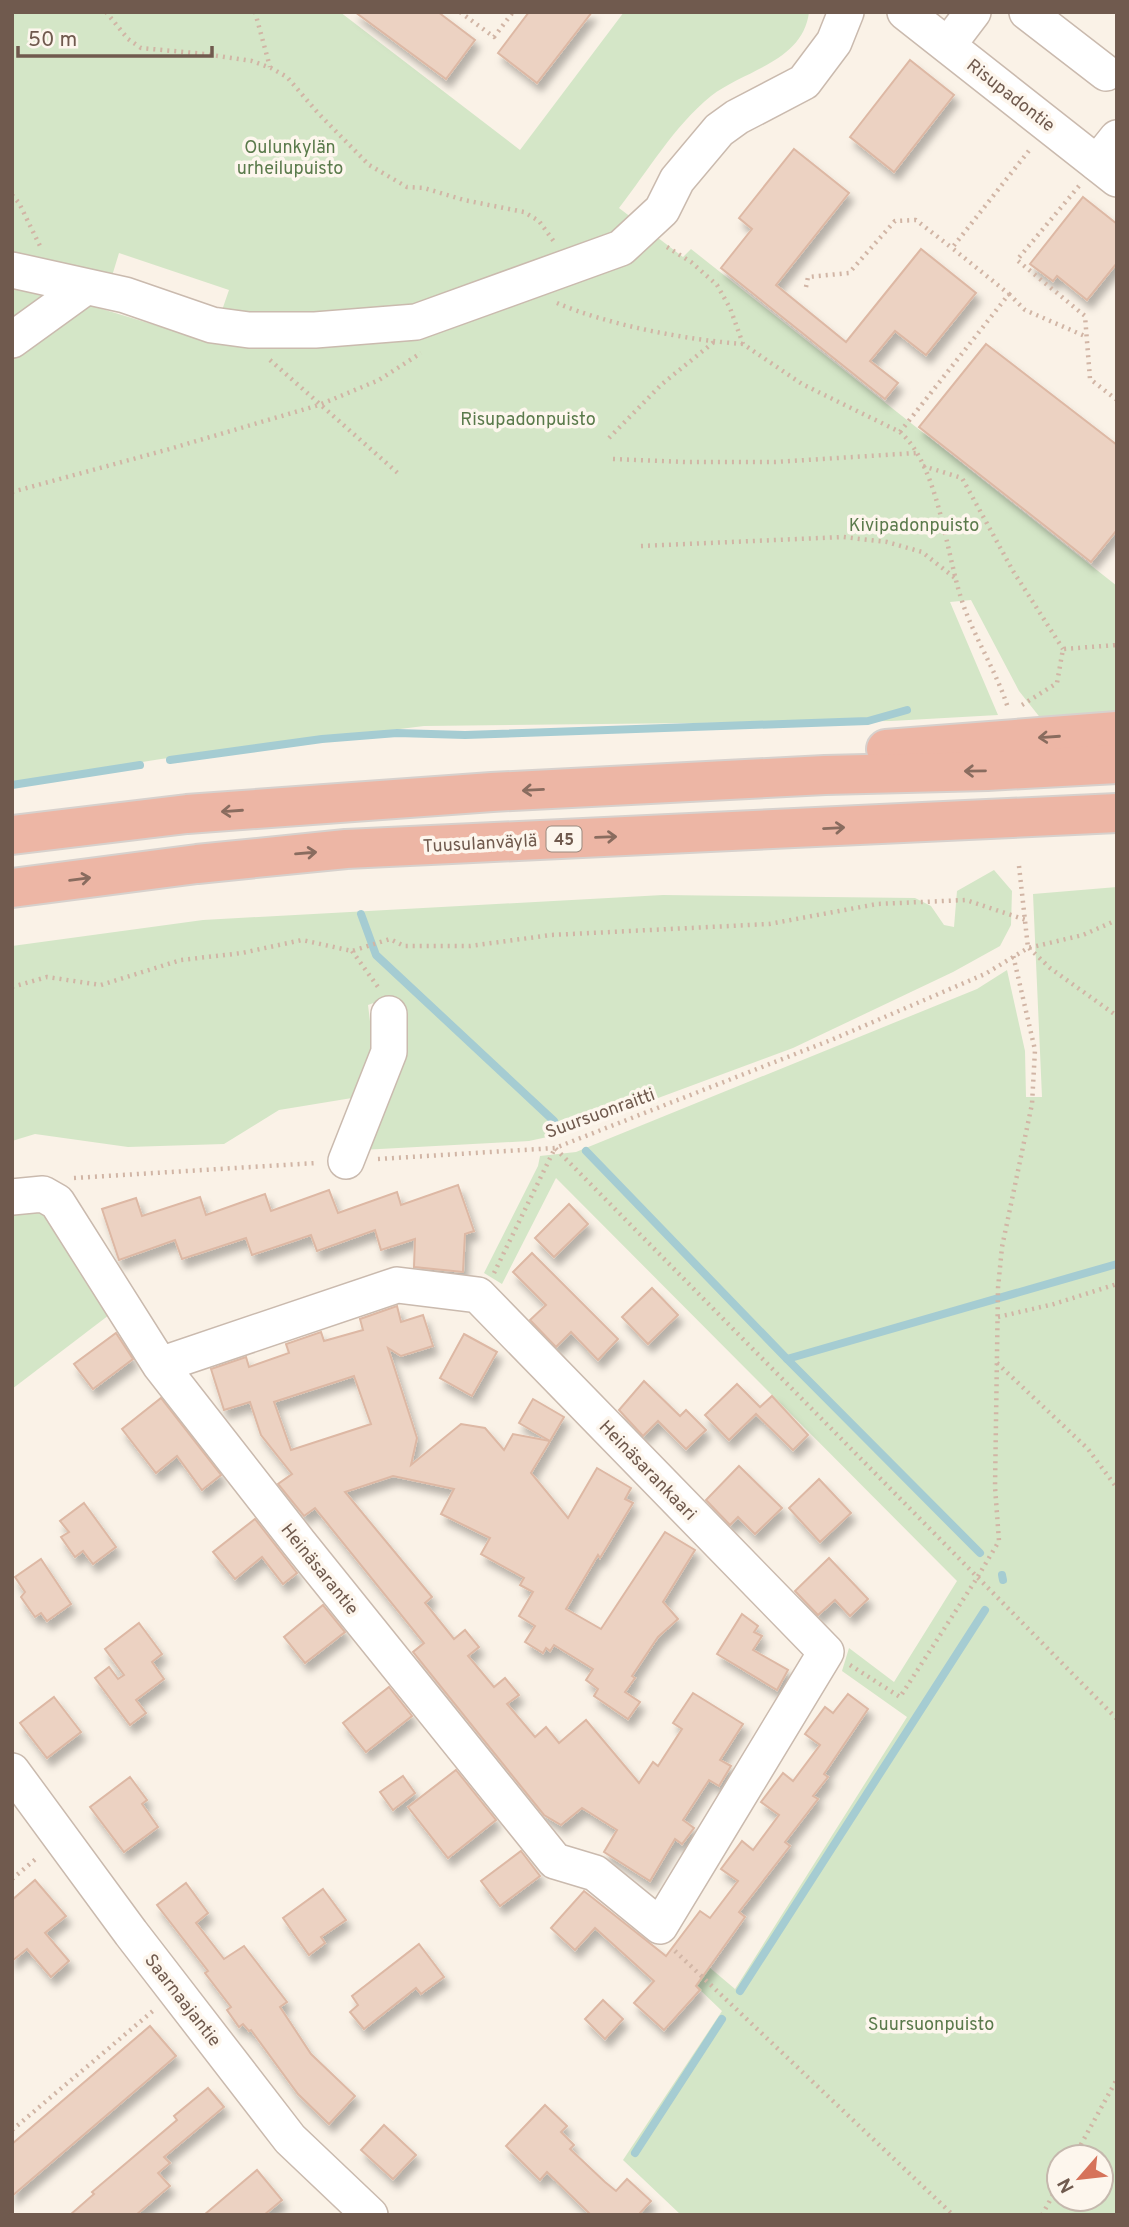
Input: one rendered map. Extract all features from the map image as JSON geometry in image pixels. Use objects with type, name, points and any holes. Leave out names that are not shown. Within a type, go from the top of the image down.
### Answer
[{"type":"highway","points":[[699,781],[794,755],[1117,731]]},
{"type":"highway","points":[[12,835],[187,814],[478,793],[1117,764]]},
{"type":"highway","name":"Tuusulanväylä","points":[[12,888],[197,863],[346,849],[1117,813]]},
{"type":"street","points":[[12,270],[125,295],[212,325],[249,330],[315,330],[416,322],[621,248],[651,220],[677,180],[719,130],[737,117],[804,82],[834,41],[846,12]]},
{"type":"street","name":"Risupadontie","points":[[905,12],[1104,165]]},
{"type":"street","points":[[948,45],[973,12]]},
{"type":"street","points":[[1027,12],[1106,73]]},
{"type":"street","points":[[12,340],[85,288]]},
{"type":"street","points":[[346,1161],[389,1052],[388,1014]]},
{"type":"street","name":"Heinäsarantie","points":[[28,1195],[57,1202],[160,1365],[299,1543],[555,1861],[595,1873],[664,1935]]},
{"type":"street","points":[[160,1365],[397,1285],[478,1295]]},
{"type":"street","name":"Heinäsarankaari","points":[[478,1295],[826,1652]]},
{"type":"street","points":[[664,1935],[826,1652]]},
{"type":"street","name":"Saarnaajantie","points":[[12,1771],[131,1933],[290,2139],[370,2215]]},
{"type":"path","points":[[106,12],[128,39],[142,48],[252,61],[271,68],[287,77],[369,165],[407,187],[424,188],[464,200],[524,212],[539,221],[559,248],[569,268]]},
{"type":"path","points":[[255,12],[271,68]]},
{"type":"path","points":[[460,12],[494,37],[513,12]]},
{"type":"path","points":[[951,248],[1049,125]]},
{"type":"path","points":[[1104,165],[1017,260],[1086,316],[1090,379],[1117,400]]},
{"type":"path","points":[[12,195],[19,203],[42,252]]},
{"type":"path","points":[[651,220],[654,245],[667,248],[691,262],[718,285],[743,344]]},
{"type":"path","points":[[806,287],[808,277],[849,273],[895,221],[916,220],[1009,294],[1025,310],[1087,337]]},
{"type":"path","points":[[517,287],[584,315],[715,342],[743,344],[803,384],[900,432],[912,443],[916,453],[923,467],[930,481],[961,601],[1001,687],[1009,714],[1057,682],[1063,649],[1013,571],[962,478],[923,467]]},
{"type":"path","points":[[900,432],[1009,294]]},
{"type":"path","points":[[249,330],[270,361],[400,475]]},
{"type":"path","points":[[609,438],[662,384],[715,342]]},
{"type":"path","points":[[12,492],[319,405],[379,380],[424,351]]},
{"type":"path","points":[[613,459],[775,462],[916,453]]},
{"type":"path","points":[[641,546],[843,537],[887,542],[922,552],[956,578]]},
{"type":"path","points":[[1063,649],[1117,645]]},
{"type":"path","points":[[1019,866],[1028,948],[1050,968],[1117,1016]]},
{"type":"path","points":[[12,987],[47,977],[101,985],[181,960],[242,953],[302,940],[352,951],[390,939],[404,946],[470,946],[551,935],[769,924],[877,904],[966,900],[1026,920]]},
{"type":"path","name":"Suursuonraitti","points":[[28,1195],[60,1179],[555,1148],[831,1040],[985,974],[1028,948],[1083,934],[1117,920]]},
{"type":"path","points":[[352,951],[379,989],[388,1014]]},
{"type":"path","points":[[826,1652],[900,1697],[999,1541],[995,1486],[998,1288],[1002,1247],[1032,1104],[1035,1050],[1013,956]]},
{"type":"path","points":[[478,1295],[488,1286],[555,1148],[1117,1719]]},
{"type":"path","points":[[998,1317],[1054,1304],[1117,1284]]},
{"type":"path","points":[[997,1363],[1088,1449],[1117,1488]]},
{"type":"path","points":[[12,1879],[40,1855]]},
{"type":"path","points":[[664,1935],[953,2215]]},
{"type":"path","points":[[12,2130],[155,2009]]},
{"type":"path","points":[[1082,2143],[1117,2079]]},
{"type":"green space","points":[[12,12],[340,12],[520,150],[624,12],[809,12],[796,43],[784,54],[724,87],[685,121],[619,208],[683,257],[691,249],[1117,586],[1117,713],[1042,720],[1019,691],[971,600],[950,602],[998,715],[891,721],[424,726],[161,759],[12,783]],"holes":[[[119,253],[229,290],[211,342],[102,309]]]},
{"type":"green space","points":[[994,870],[1012,891],[1011,925],[1000,946],[953,972],[793,1048],[561,1134],[529,1141],[361,1150],[390,1074],[408,1016],[393,996],[368,1005],[376,1070],[352,1098],[279,1110],[224,1144],[128,1147],[35,1134],[12,1141],[12,946],[203,920],[663,895],[915,898],[931,906],[944,925],[954,927],[957,891]]},
{"type":"green space","name":"Suursuonpuisto","points":[[1117,887],[1117,2215],[681,2215],[623,2160],[722,2011],[669,1960],[677,1940],[735,1989],[907,1717],[842,1671],[849,1648],[894,1682],[957,1581],[556,1178],[502,1284],[484,1273],[538,1166],[540,1156],[576,1152],[977,989],[1007,970],[1025,1051],[1026,1097],[1042,1097],[1033,894]]},
{"type":"green space","points":[[12,1208],[39,1209],[46,1216],[109,1315],[12,1389]]},
{"type":"building","points":[[355,12],[438,12],[475,40],[446,79]]},
{"type":"building","points":[[529,12],[592,12],[537,83],[498,53]]},
{"type":"building","points":[[910,60],[954,95],[894,172],[850,137]]},
{"type":"building","points":[[794,149],[849,193],[776,285],[846,342],[921,249],[976,293],[926,355],[895,331],[870,361],[898,383],[885,399],[721,268],[752,229],[739,218]]},
{"type":"building","points":[[1083,197],[1117,224],[1117,263],[1087,300],[1057,276],[1053,281],[1030,264]]},
{"type":"building","points":[[986,344],[1117,445],[1117,530],[1091,562],[919,427]]},
{"type":"building","points":[[458,1185],[474,1231],[465,1234],[463,1272],[414,1267],[415,1239],[381,1250],[375,1230],[317,1251],[311,1235],[252,1255],[246,1238],[182,1259],[175,1240],[119,1260],[102,1209],[136,1198],[142,1216],[200,1197],[206,1215],[265,1194],[271,1211],[329,1190],[338,1213],[397,1192],[401,1205]]},
{"type":"building","points":[[569,1204],[588,1224],[554,1257],[535,1238]]},
{"type":"building","points":[[532,1253],[618,1339],[598,1360],[571,1332],[556,1347],[530,1320],[546,1305],[513,1272]]},
{"type":"building","points":[[652,1288],[678,1315],[648,1344],[622,1317]]},
{"type":"building","points":[[397,1306],[401,1322],[423,1315],[433,1346],[401,1356],[388,1348],[417,1438],[411,1465],[461,1424],[485,1428],[504,1450],[513,1434],[550,1441],[531,1473],[568,1518],[597,1468],[631,1488],[625,1499],[633,1503],[566,1609],[601,1629],[665,1532],[695,1550],[663,1602],[678,1619],[658,1637],[632,1676],[635,1678],[625,1692],[640,1702],[628,1719],[594,1696],[598,1689],[586,1680],[593,1669],[554,1645],[550,1651],[546,1648],[543,1653],[525,1642],[535,1626],[519,1616],[533,1592],[520,1585],[524,1578],[481,1554],[490,1538],[441,1514],[454,1489],[393,1476],[345,1492],[432,1597],[425,1603],[454,1639],[465,1630],[479,1647],[468,1656],[494,1687],[505,1678],[519,1695],[507,1704],[535,1737],[546,1727],[559,1743],[586,1720],[639,1783],[653,1762],[658,1766],[682,1729],[673,1723],[693,1693],[743,1724],[720,1760],[731,1766],[719,1786],[709,1780],[683,1820],[694,1828],[682,1844],[675,1839],[650,1881],[604,1852],[617,1830],[582,1808],[561,1825],[544,1815],[413,1652],[424,1643],[315,1508],[304,1516],[278,1484],[292,1474],[261,1435],[250,1402],[224,1410],[211,1369],[246,1357],[249,1367],[289,1353],[286,1344],[321,1332],[324,1341],[363,1330],[360,1319]],"holes":[[[354,1376],[371,1424],[291,1450],[274,1402]]]},
{"type":"building","points":[[116,1333],[133,1359],[93,1389],[74,1364]]},
{"type":"building","points":[[464,1334],[497,1352],[472,1396],[440,1378]]},
{"type":"building","points":[[644,1381],[680,1416],[686,1410],[706,1430],[686,1449],[658,1421],[643,1436],[619,1410]]},
{"type":"building","points":[[737,1384],[760,1407],[772,1396],[808,1435],[793,1450],[756,1414],[729,1440],[705,1415]]},
{"type":"building","points":[[161,1398],[221,1475],[202,1490],[177,1456],[156,1473],[122,1429]]},
{"type":"building","points":[[533,1399],[564,1417],[550,1441],[519,1423]]},
{"type":"building","points":[[739,1466],[782,1508],[755,1534],[738,1517],[730,1525],[706,1500]]},
{"type":"building","points":[[819,1479],[851,1513],[820,1542],[789,1508]]},
{"type":"building","points":[[84,1503],[116,1547],[93,1564],[83,1551],[75,1557],[61,1537],[69,1532],[60,1521]]},
{"type":"building","points":[[255,1519],[297,1573],[283,1584],[262,1557],[235,1579],[213,1552]]},
{"type":"building","points":[[829,1558],[868,1599],[850,1616],[835,1600],[818,1615],[795,1591]]},
{"type":"building","points":[[41,1559],[71,1604],[47,1621],[41,1613],[35,1617],[21,1597],[25,1592],[15,1577]]},
{"type":"building","points":[[323,1605],[345,1632],[305,1663],[284,1637]]},
{"type":"building","points":[[742,1614],[758,1626],[754,1632],[762,1636],[753,1650],[788,1670],[777,1690],[717,1654]]},
{"type":"building","points":[[139,1623],[162,1654],[152,1662],[164,1679],[136,1700],[146,1713],[130,1725],[95,1678],[109,1667],[118,1679],[124,1675],[105,1649]]},
{"type":"building","points":[[389,1687],[412,1716],[366,1752],[343,1723]]},
{"type":"building","points":[[848,1694],[868,1709],[824,1774],[828,1777],[813,1796],[818,1799],[785,1842],[790,1846],[739,1912],[745,1917],[696,1986],[700,1990],[664,2030],[634,2003],[654,1981],[595,1928],[575,1950],[551,1928],[584,1891],[666,1956],[700,1911],[710,1918],[738,1881],[721,1869],[742,1841],[753,1850],[779,1815],[761,1802],[783,1773],[793,1781],[820,1745],[805,1734],[825,1707],[833,1713]]},
{"type":"building","points":[[54,1697],[81,1732],[47,1758],[20,1723]]},
{"type":"building","points":[[456,1770],[496,1820],[448,1858],[408,1807]]},
{"type":"building","points":[[403,1776],[415,1793],[393,1810],[380,1792]]},
{"type":"building","points":[[130,1777],[147,1800],[142,1804],[158,1827],[124,1852],[90,1807]]},
{"type":"building","points":[[521,1851],[540,1876],[500,1906],[481,1881]]},
{"type":"building","points":[[35,1880],[66,1916],[45,1933],[69,1961],[51,1977],[27,1949],[12,1961],[12,1900]]},
{"type":"building","points":[[186,1883],[208,1913],[196,1923],[224,1959],[244,1946],[287,2002],[280,2007],[311,2054],[355,2096],[329,2124],[298,2094],[251,2030],[243,2024],[239,2027],[227,2010],[231,2007],[205,1973],[208,1971],[157,1905]]},
{"type":"building","points":[[323,1889],[346,1920],[321,1937],[325,1943],[309,1955],[283,1918]]},
{"type":"building","points":[[419,1944],[444,1977],[421,1994],[416,1988],[364,2029],[350,2012],[358,2005],[352,1996]]},
{"type":"building","points":[[603,2000],[623,2019],[605,2039],[585,2019]]},
{"type":"building","points":[[150,2026],[176,2056],[12,2196],[12,2144]]},
{"type":"building","points":[[208,2088],[224,2107],[164,2157],[170,2163],[158,2173],[170,2186],[136,2215],[70,2215],[94,2194],[92,2192],[177,2120],[174,2116]]},
{"type":"building","points":[[545,2105],[567,2126],[561,2132],[574,2145],[570,2149],[605,2182],[616,2191],[627,2179],[651,2201],[641,2215],[591,2215],[547,2172],[540,2180],[506,2146]]},
{"type":"building","points":[[384,2125],[416,2155],[393,2179],[361,2150]]},
{"type":"building","points":[[257,2170],[282,2200],[264,2215],[204,2215]]},
{"type":"waterway","points":[[170,760],[322,739],[397,733],[465,735],[868,721],[907,710]]},
{"type":"waterway","points":[[12,785],[140,765]]},
{"type":"waterway","points":[[361,914],[376,955],[554,1121]]},
{"type":"waterway","points":[[586,1151],[787,1359],[1117,1264]]},
{"type":"waterway","points":[[787,1359],[980,1553]]},
{"type":"waterway","points":[[1002,1575],[1003,1580]]},
{"type":"waterway","points":[[740,1991],[985,1610]]},
{"type":"waterway","points":[[635,2153],[722,2019]]},
{"type":"park label","name":"Oulunkylän urheilupuisto","points":[[290,157]]},
{"type":"park label","name":"Risupadonpuisto","points":[[528,419]]},
{"type":"park label","name":"Kivipadonpuisto","points":[[914,525]]}]
